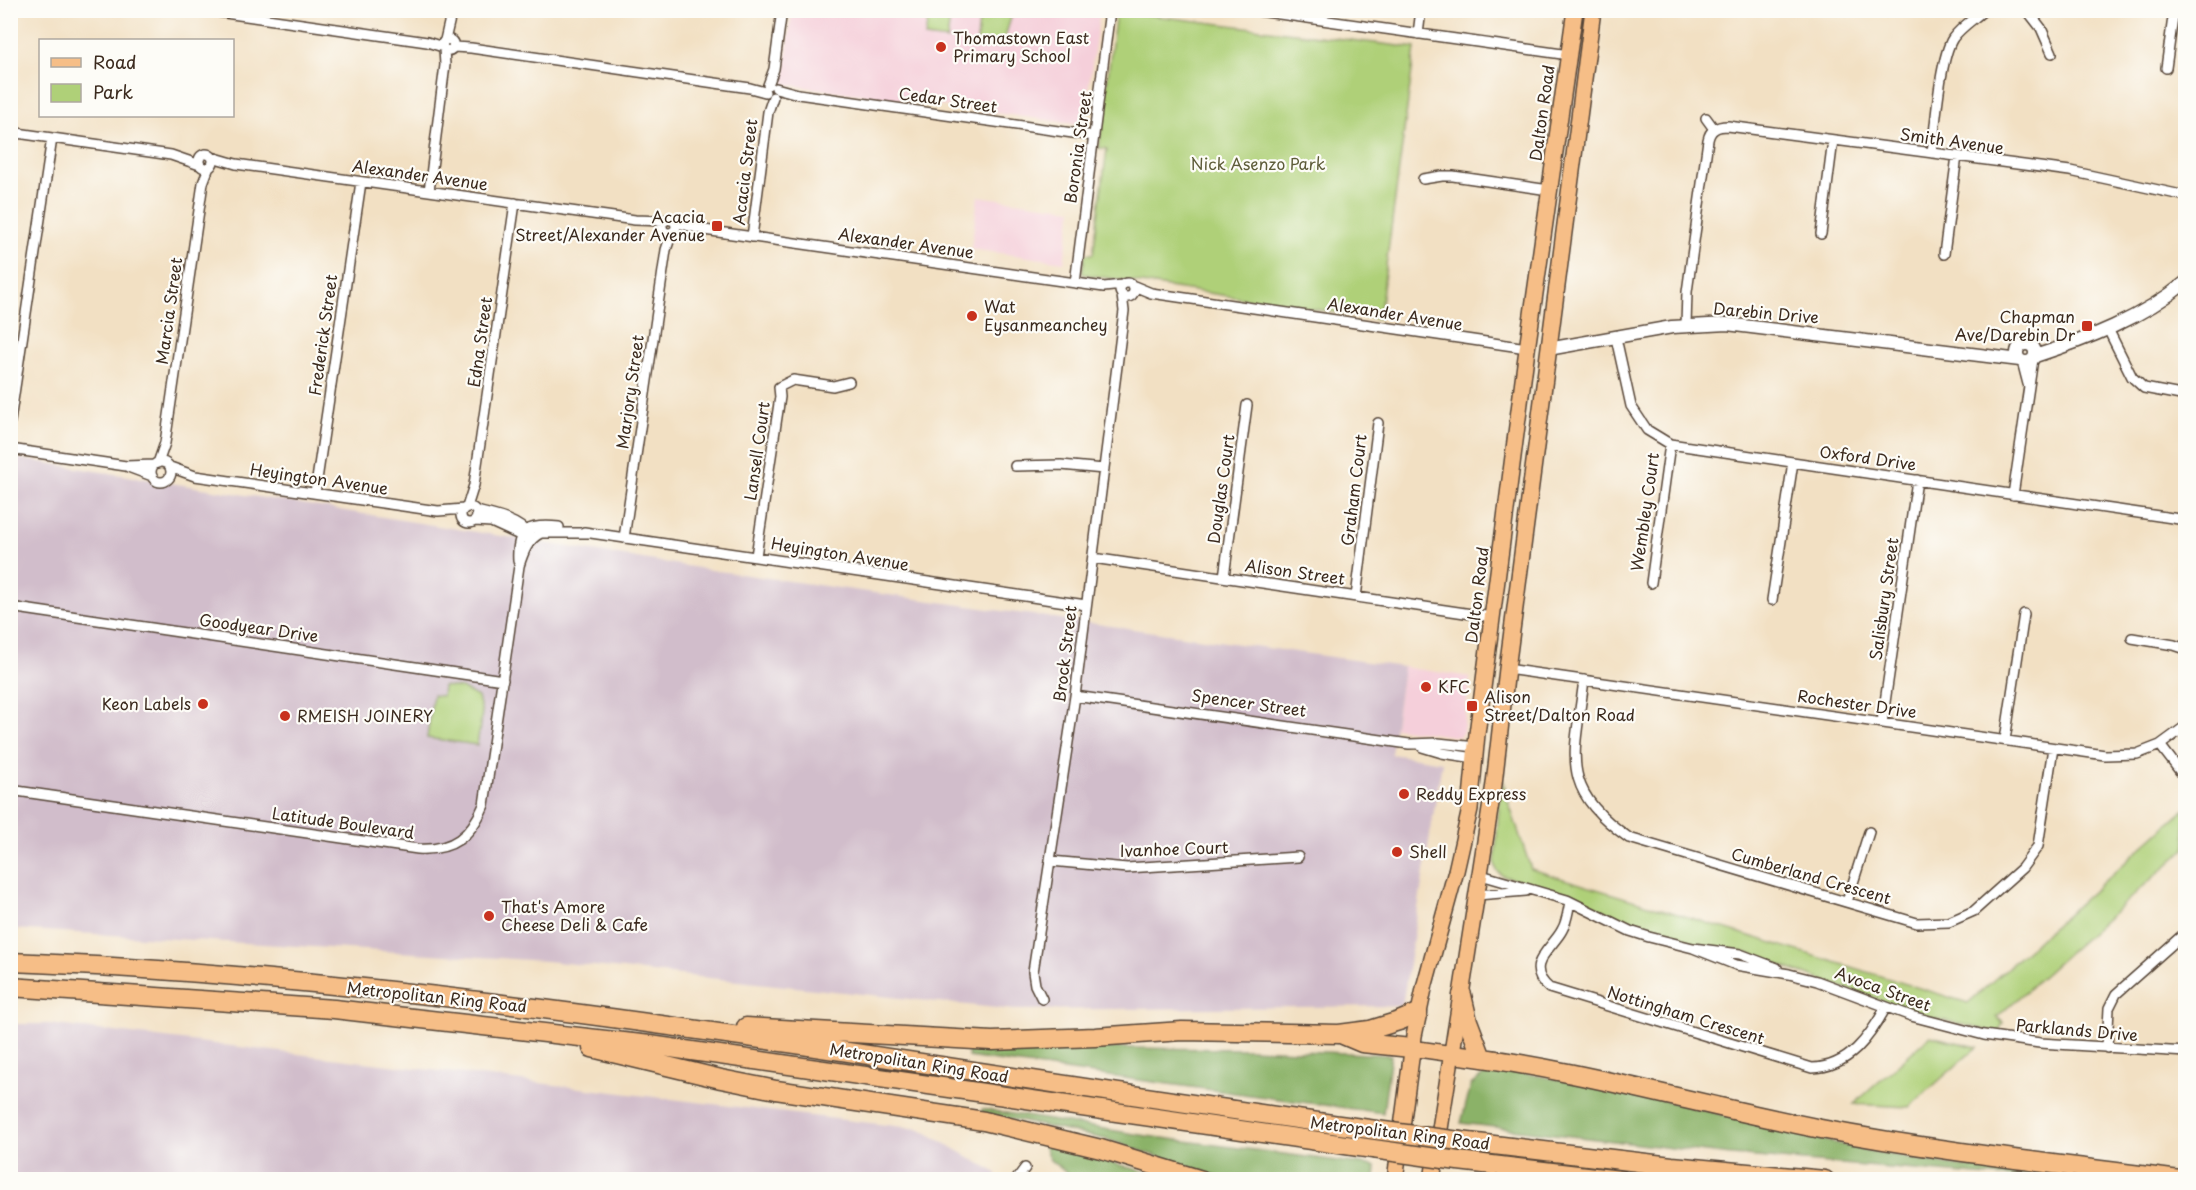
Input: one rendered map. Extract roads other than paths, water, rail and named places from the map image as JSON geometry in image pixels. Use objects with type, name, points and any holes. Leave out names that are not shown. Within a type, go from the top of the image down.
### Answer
[{"type":"highway","name":"Metropolitan Ring Road","points":[[10,962],[301,982],[506,1004],[646,1022],[1376,1131],[1660,1164],[1826,1179]]},
{"type":"highway","name":"Metropolitan Ring Road","points":[[10,987],[322,1008],[650,1045],[1458,1161],[1620,1179]]},
{"type":"highway","points":[[1462,995],[1468,1021],[1482,1058]]},
{"type":"highway","points":[[646,1022],[992,1041],[1182,1031],[1339,1034],[1370,1030],[1399,1022],[1418,1013]]},
{"type":"highway","points":[[543,1033],[599,1050],[776,1090],[984,1121],[1050,1136],[1202,1179]]},
{"type":"highway","points":[[1339,1034],[1362,1043],[1412,1048]]},
{"type":"highway","points":[[1453,1054],[1560,1071],[1820,1129],[1892,1142],[2180,1179]]},
{"type":"main road","name":"Dalton Road","points":[[1395,1179],[1418,1013],[1470,809],[1492,616],[1527,348],[1575,10]]},
{"type":"main road","points":[[1432,1179],[1481,875],[1593,10]]},
{"type":"main road","points":[[1569,55],[1587,58]]},
{"type":"main road","points":[[1527,348],[1548,349]]},
{"type":"main road","name":"Spencer Street","points":[[1476,753],[1496,755]]},
{"type":"main road","points":[[1412,1048],[1453,1054]]},
{"type":"street","name":"Cedar Street","points":[[204,10],[1094,136]]},
{"type":"street","name":"Acacia Street","points":[[752,237],[782,10]]},
{"type":"street","points":[[1251,10],[1569,55]]},
{"type":"street","points":[[1418,34],[1421,10]]},
{"type":"street","points":[[1932,153],[1943,67],[1950,44],[1959,31],[1984,10]]},
{"type":"street","points":[[2027,10],[2041,28],[2052,53]]},
{"type":"street","points":[[2166,68],[2174,10]]},
{"type":"street","name":"Boronia Street","points":[[1075,283],[1111,12]]},
{"type":"street","points":[[429,191],[452,15]]},
{"type":"street","points":[[1686,325],[1687,292],[1706,152],[1709,135],[1714,129],[1706,118]]},
{"type":"street","name":"Smith Avenue","points":[[1714,129],[1728,126],[2070,171],[2186,195]]},
{"type":"street","name":"Alexander Avenue","points":[[10,132],[181,157],[206,163],[236,164],[515,203],[635,220],[669,228],[704,230],[1527,348]]},
{"type":"street","points":[[10,421],[52,138]]},
{"type":"street","points":[[1821,234],[1833,140]]},
{"type":"street","points":[[1944,254],[1957,156]]},
{"type":"street","name":"Marcia Street","points":[[162,465],[206,163]]},
{"type":"street","points":[[1424,179],[1453,176],[1549,190]]},
{"type":"street","name":"Frederick Street","points":[[315,493],[361,182]]},
{"type":"street","name":"Edna Street","points":[[470,513],[515,203]]},
{"type":"street","name":"Marjory Street","points":[[624,538],[669,228]]},
{"type":"street","name":"Darebin Drive","points":[[1548,349],[1709,323],[1749,325],[1983,354],[2027,355],[2108,329],[2148,309],[2186,282]]},
{"type":"street","name":"Brock Street","points":[[1042,999],[1035,985],[1033,972],[1075,696],[1127,292]]},
{"type":"street","points":[[2108,329],[2132,377],[2144,388],[2186,396]]},
{"type":"street","name":"Oxford Drive","points":[[1616,338],[1631,406],[1647,430],[1670,444],[2186,520]]},
{"type":"street","points":[[2013,495],[2031,378],[2027,355]]},
{"type":"street","name":"Lansell Court","points":[[756,556],[780,397],[779,387],[793,380],[834,386],[849,382]]},
{"type":"street","name":"Douglas Court","points":[[1224,577],[1247,405]]},
{"type":"street","name":"Graham Court","points":[[1356,597],[1378,423]]},
{"type":"street","name":"Wembley Court","points":[[1651,583],[1670,444]]},
{"type":"street","name":"Heyington Avenue","points":[[10,449],[126,466],[162,465],[195,476],[438,511],[470,513],[523,533],[532,540],[541,533],[548,532],[588,533]]},
{"type":"street","points":[[1772,600],[1793,462]]},
{"type":"street","points":[[162,465],[171,473],[168,479],[160,482],[153,476],[152,471],[162,465]]},
{"type":"street","points":[[1015,466],[1061,465],[1104,469]]},
{"type":"street","name":"Heyington Avenue","points":[[126,466],[153,476]]},
{"type":"street","name":"Heyington Avenue","points":[[168,479],[195,476]]},
{"type":"street","name":"Salisbury Street","points":[[1882,723],[1917,480]]},
{"type":"street","name":"Heyington Avenue","points":[[523,533],[532,527],[544,526],[1086,605]]},
{"type":"street","name":"Latitude Boulevard","points":[[10,790],[418,849],[443,847],[461,839],[471,830],[484,805],[519,566],[518,553],[523,533]]},
{"type":"street","name":"Latitude Boulevard","points":[[519,566],[532,540]]},
{"type":"street","name":"Alison Street","points":[[1093,558],[1492,616]]},
{"type":"street","name":"Goodyear Drive","points":[[10,607],[503,680]]},
{"type":"street","points":[[2005,741],[2024,614]]},
{"type":"street","points":[[2132,638],[2186,648]]},
{"type":"street","name":"Rochester Drive","points":[[1507,669],[2105,755],[2137,754],[2160,745],[2186,726]]},
{"type":"street","name":"Cumberland Crescent","points":[[1584,680],[1574,754],[1578,781],[1588,801],[1606,822],[1629,838],[1917,923],[1949,922],[1974,911],[2022,868],[2038,846],[2053,748]]},
{"type":"street","name":"Spencer Street","points":[[1075,696],[1417,745],[1438,743],[1476,753]]},
{"type":"street","points":[[2160,745],[2186,779]]},
{"type":"street","points":[[1847,902],[1869,832]]},
{"type":"street","name":"Ivanhoe Court","points":[[1051,861],[1127,868],[1298,857]]},
{"type":"street","name":"Avoca Street","points":[[1481,875],[1570,902],[1630,931],[1693,948],[1736,965],[1789,974],[1828,985],[1933,1023],[1966,1031]]},
{"type":"street","name":"Avoca Street","points":[[1478,895],[1532,891]]},
{"type":"street","name":"Nottingham Crescent","points":[[1570,902],[1562,930],[1541,958],[1539,974],[1549,988],[1812,1068],[1838,1064],[1860,1046],[1874,1030],[1886,1007]]},
{"type":"street","points":[[2107,1048],[2109,1008],[2116,994],[2186,932]]},
{"type":"street","name":"Parklands Drive","points":[[1966,1031],[2014,1040],[2186,1052]]},
{"type":"street","points":[[1016,1179],[1025,1168]]},
{"type":"place","name":"Thomastown East Primary School","points":[[941,47]]},
{"type":"place","name":"Acacia Street/Alexander Avenue","points":[[717,226]]},
{"type":"place","name":"Wat Eysanmeanchey","points":[[972,316]]},
{"type":"place","name":"Chapman Ave/Darebin Dr","points":[[2087,326]]},
{"type":"place","name":"KFC","points":[[1426,687]]},
{"type":"place","name":"Keon Labels","points":[[203,704]]},
{"type":"place","name":"Alison Street/Dalton Road","points":[[1472,706]]},
{"type":"place","name":"RMEISH JOINERY","points":[[285,716]]},
{"type":"place","name":"Reddy Express","points":[[1404,794]]},
{"type":"place","name":"Shell","points":[[1397,852]]},
{"type":"place","name":"That's Amore Cheese Deli & Cafe","points":[[489,916]]},
{"type":"park label","name":"Nick Asenzo Park","points":[[1258,164]]}]
